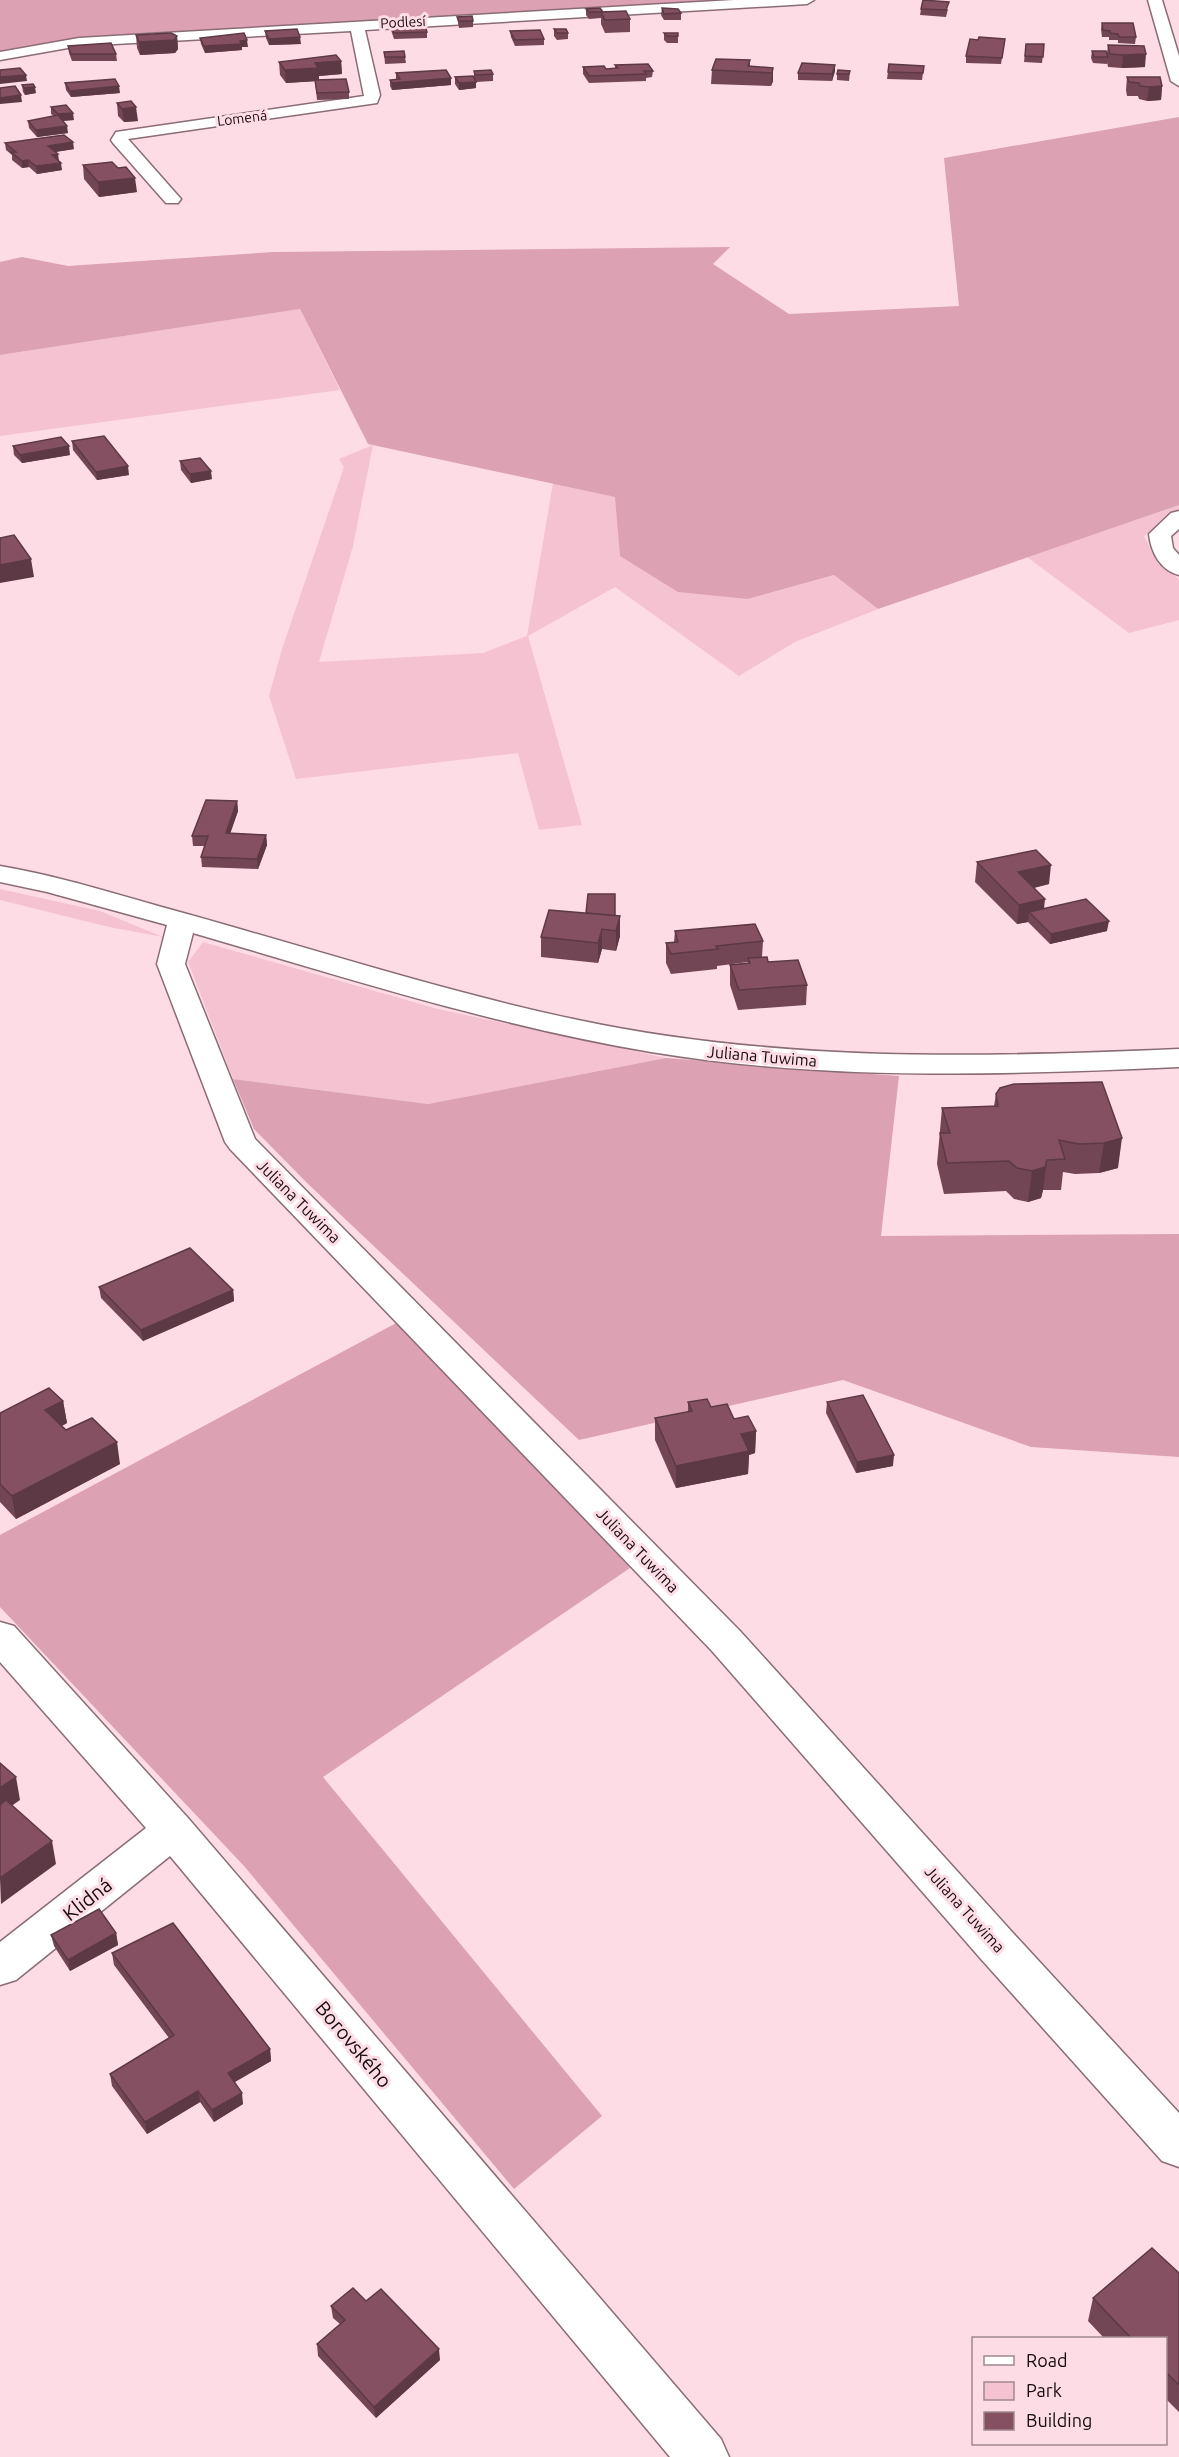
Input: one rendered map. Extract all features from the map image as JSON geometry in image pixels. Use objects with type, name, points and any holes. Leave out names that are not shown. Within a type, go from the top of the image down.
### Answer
[{"type":"street","name":"Podlesí","points":[[0,56],[79,42],[807,0]]},
{"type":"street","points":[[1155,0],[1179,81]]},
{"type":"street","name":"Lomená","points":[[172,199],[119,140],[122,135],[371,100],[372,95],[357,25]]},
{"type":"street","points":[[1179,518],[1160,534],[1162,550],[1179,568]]},
{"type":"street","name":"Juliana Tuwima","points":[[0,874],[182,921],[480,1006],[580,1030],[682,1048],[771,1059],[957,1065],[1058,1064],[1179,1058]]},
{"type":"street","name":"Juliana Tuwima","points":[[182,921],[171,964],[241,1142],[726,1641],[997,1946],[1179,2146]]},
{"type":"street","name":"Borovského","points":[[0,1636],[173,1830],[703,2457]]},
{"type":"street","name":"Klidná","points":[[0,1967],[173,1830]]},
{"type":"green space","points":[[300,309],[340,390],[0,436],[0,355]]},
{"type":"green space","points":[[373,445],[353,546],[319,662],[483,653],[527,636],[553,483],[616,497],[620,556],[748,599],[834,575],[878,609],[795,642],[739,676],[615,587],[528,636],[582,825],[539,830],[518,753],[296,779],[269,696],[282,649],[344,467],[339,459]]},
{"type":"green space","points":[[1179,505],[1179,509],[1144,536],[1156,559],[1179,579],[1179,620],[1129,633],[1027,557]]},
{"type":"green space","points":[[0,889],[100,911],[163,937],[109,927],[0,900]]},
{"type":"green space","points":[[203,942],[438,1009],[666,1058],[428,1104],[233,1079],[188,962]]},
{"type":"shaded area","points":[[0,0],[737,0],[67,40],[0,56]]},
{"type":"shaded area","points":[[1179,117],[1179,505],[878,609],[834,575],[748,599],[678,592],[620,556],[615,497],[368,444],[300,309],[0,355],[0,262],[22,257],[68,266],[274,252],[730,247],[713,264],[789,314],[959,306],[944,158]]},
{"type":"shaded area","points":[[666,1058],[899,1076],[881,1236],[1179,1234],[1179,1457],[1031,1447],[843,1380],[579,1440],[306,1182],[254,1129],[233,1079],[428,1104]]},
{"type":"shaded area","points":[[400,1321],[630,1568],[323,1777],[602,2116],[514,2189],[244,1866],[0,1607],[0,1535]]},
{"type":"building","points":[[923,0],[949,2],[946,10],[921,9]]},
{"type":"building","points":[[600,8],[603,12],[589,12],[586,9]]},
{"type":"building","points":[[662,8],[678,9],[681,13],[664,14]]},
{"type":"building","points":[[626,11],[630,19],[605,20],[601,12]]},
{"type":"building","points":[[472,16],[473,21],[459,21],[457,17]]},
{"type":"building","points":[[424,23],[427,32],[394,33],[391,24]]},
{"type":"building","points":[[1102,23],[1133,23],[1136,37],[1119,37],[1118,34],[1103,30]]},
{"type":"building","points":[[297,29],[300,37],[269,39],[265,31]]},
{"type":"building","points":[[554,29],[566,29],[568,33],[557,33]]},
{"type":"building","points":[[540,30],[544,39],[515,40],[510,31]]},
{"type":"building","points":[[171,33],[177,36],[174,40],[139,42],[136,35]]},
{"type":"building","points":[[244,33],[247,40],[240,41],[241,44],[204,46],[200,38]]},
{"type":"building","points":[[664,33],[678,33],[678,36],[667,36]]},
{"type":"building","points":[[979,37],[1005,39],[1002,58],[966,56],[970,39],[978,40]]},
{"type":"building","points":[[111,43],[116,54],[71,54],[68,46]]},
{"type":"building","points":[[1026,44],[1044,44],[1043,57],[1025,56]]},
{"type":"building","points":[[1108,45],[1144,46],[1146,54],[1110,54]]},
{"type":"building","points":[[404,51],[405,57],[385,57],[384,52]]},
{"type":"building","points":[[1092,51],[1106,51],[1108,57],[1094,57]]},
{"type":"building","points":[[336,55],[341,61],[315,63],[318,68],[285,70],[279,62]]},
{"type":"building","points":[[716,59],[750,60],[748,66],[773,68],[772,73],[712,70]]},
{"type":"building","points":[[802,63],[835,65],[832,74],[798,73]]},
{"type":"building","points":[[648,64],[653,71],[644,71],[646,74],[589,76],[583,67],[604,66],[606,69],[618,68],[615,65]]},
{"type":"building","points":[[889,64],[924,66],[923,73],[888,72]]},
{"type":"building","points":[[20,68],[26,75],[0,77],[0,70]]},
{"type":"building","points":[[446,70],[451,78],[392,83],[390,80],[400,79],[396,73]]},
{"type":"building","points":[[491,70],[493,74],[475,75],[474,71]]},
{"type":"building","points":[[838,70],[850,71],[849,74],[837,74]]},
{"type":"building","points":[[473,76],[476,82],[459,83],[455,77]]},
{"type":"building","points":[[1127,77],[1160,77],[1162,86],[1140,86],[1139,83],[1129,82]]},
{"type":"building","points":[[115,79],[119,86],[70,91],[65,83]]},
{"type":"building","points":[[346,79],[349,92],[317,93],[315,80]]},
{"type":"building","points":[[33,84],[35,87],[24,88],[22,85]]},
{"type":"building","points":[[15,86],[21,95],[0,98],[0,88]]},
{"type":"building","points":[[131,101],[136,107],[122,109],[117,103]]},
{"type":"building","points":[[66,105],[73,113],[58,114],[51,107]]},
{"type":"building","points":[[58,115],[67,126],[36,130],[28,121]]},
{"type":"building","points":[[64,135],[73,142],[48,146],[58,154],[52,155],[61,163],[36,166],[28,160],[22,161],[11,152],[16,152],[5,143]]},
{"type":"building","points":[[112,162],[118,168],[126,167],[135,178],[98,182],[83,165]]},
{"type":"building","points":[[104,436],[128,466],[96,472],[72,441]]},
{"type":"building","points":[[61,437],[69,446],[20,455],[13,446]]},
{"type":"building","points":[[200,458],[211,471],[190,474],[180,461]]},
{"type":"building","points":[[14,535],[31,559],[0,565],[0,538]]},
{"type":"building","points":[[206,800],[237,801],[226,833],[266,835],[257,859],[201,857],[208,836],[192,836]]},
{"type":"building","points":[[1036,850],[1051,865],[1018,872],[1045,899],[1019,905],[977,862]]},
{"type":"building","points":[[588,894],[615,894],[615,916],[586,913]]},
{"type":"building","points":[[1086,899],[1109,921],[1051,934],[1029,912]]},
{"type":"building","points":[[549,910],[620,916],[616,931],[602,929],[598,943],[541,937]]},
{"type":"building","points":[[755,924],[763,941],[671,954],[666,943],[678,942],[675,931]]},
{"type":"building","points":[[767,957],[768,962],[798,960],[807,985],[739,990],[730,965],[750,963],[748,958]]},
{"type":"building","points":[[1102,1082],[1122,1138],[1104,1143],[1079,1144],[1059,1140],[1065,1159],[1047,1160],[1045,1167],[1032,1171],[1017,1168],[1009,1161],[947,1163],[940,1133],[950,1133],[942,1108],[998,1106],[996,1094],[1000,1088],[1014,1084]]},
{"type":"building","points":[[190,1248],[233,1290],[141,1330],[99,1287]]},
{"type":"building","points":[[49,1388],[63,1401],[45,1410],[66,1430],[92,1418],[117,1442],[12,1496],[0,1484],[0,1413]]},
{"type":"building","points":[[863,1395],[894,1455],[857,1462],[827,1402]]},
{"type":"building","points":[[707,1399],[711,1407],[727,1404],[734,1419],[748,1416],[756,1431],[741,1434],[749,1451],[676,1466],[655,1418],[692,1411],[688,1402]]},
{"type":"building","points":[[0,1763],[16,1777],[0,1788]]},
{"type":"building","points":[[6,1800],[52,1841],[0,1878],[0,1805]]},
{"type":"building","points":[[99,1909],[116,1933],[68,1960],[51,1935]]},
{"type":"building","points":[[173,1923],[270,2049],[228,2073],[242,2093],[212,2110],[198,2091],[145,2122],[110,2074],[174,2035],[112,1953]]},
{"type":"building","points":[[1152,2248],[1179,2273],[1179,2385],[1167,2373],[1167,2337],[1130,2337],[1093,2298]]},
{"type":"building","points":[[353,2288],[366,2301],[381,2289],[439,2349],[374,2407],[317,2344],[345,2320],[331,2306]]}]
